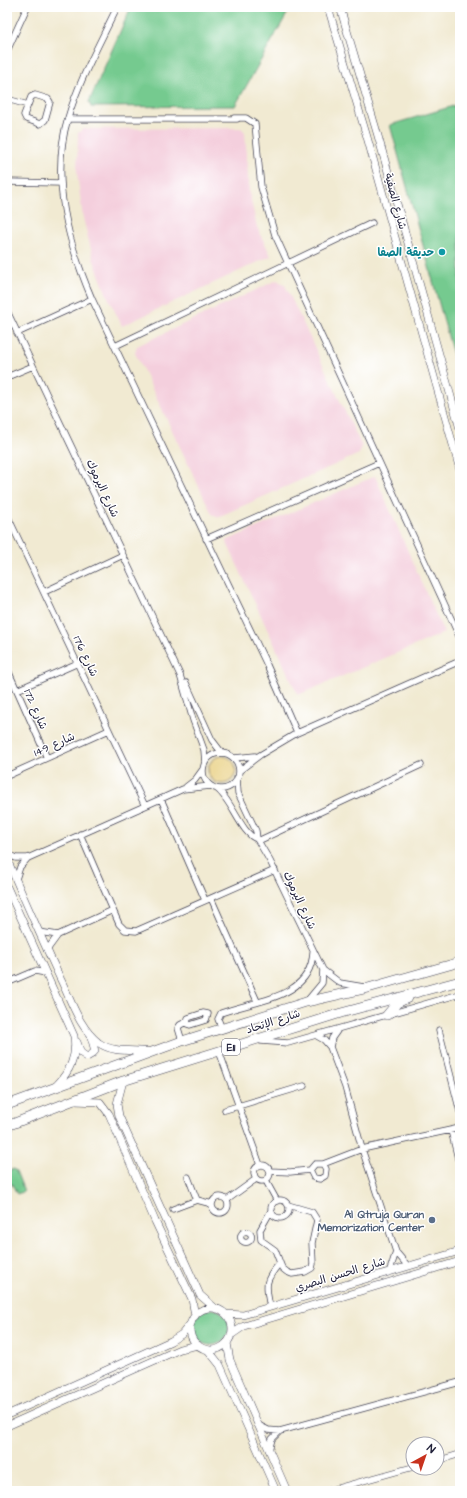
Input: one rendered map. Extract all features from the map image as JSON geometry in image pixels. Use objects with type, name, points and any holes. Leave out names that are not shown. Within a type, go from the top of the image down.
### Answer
[{"type":"highway","name":"شارع الإتحاد","points":[[7,1105],[182,1041],[306,1002],[368,988],[460,962]]},
{"type":"highway","name":"شارع الإتحاد","points":[[7,1126],[123,1081],[341,1012],[460,981]]},
{"type":"highway","points":[[387,1015],[397,1003],[420,995],[425,989]]},
{"type":"main road","name":"شارع الصفية","points":[[328,7],[365,130],[460,470]]},
{"type":"main road","name":"شارع الصفية","points":[[340,7],[378,136],[460,429]]},
{"type":"main road","points":[[7,859],[47,950],[79,1017],[94,1044],[94,1051],[92,1054],[86,1056],[81,1053],[7,887]]},
{"type":"main road","points":[[446,966],[460,957]]},
{"type":"main road","points":[[90,1035],[100,1044],[119,1051],[154,1052]]},
{"type":"main road","points":[[56,1086],[71,1065],[75,1052],[74,1036]]},
{"type":"main road","points":[[7,1426],[180,1349],[198,1346],[208,1350],[218,1349],[227,1343],[231,1335],[231,1324],[226,1314],[216,1309],[200,1295],[120,1116],[117,1104],[123,1081]]},
{"type":"main road","points":[[67,1102],[100,1102],[109,1114],[161,1234],[192,1299],[195,1316]]},
{"type":"main road","name":"شارع الحسن البصري","points":[[226,1314],[244,1315],[460,1250]]},
{"type":"main road","name":"شارع الحسن البصري","points":[[231,1335],[244,1326],[460,1262]]},
{"type":"main road","points":[[7,1415],[172,1341],[182,1334],[195,1316],[205,1309],[216,1309]]},
{"type":"main road","points":[[191,1323],[191,1335],[198,1346]]},
{"type":"main road","points":[[227,1343],[230,1360],[287,1491]]},
{"type":"main road","points":[[208,1350],[220,1365],[276,1491]]},
{"type":"street","points":[[7,51],[27,7]]},
{"type":"street","points":[[117,7],[68,119],[61,157],[61,183],[71,242],[92,299],[297,733]]},
{"type":"street","points":[[35,95],[49,100],[50,104],[44,122],[40,124],[26,119],[24,115],[28,105],[31,97],[35,95]]},
{"type":"street","points":[[7,99],[28,105]]},
{"type":"street","points":[[68,119],[243,117],[250,119],[255,124],[258,171],[265,204],[288,264],[460,638]]},
{"type":"street","points":[[7,184],[61,183]]},
{"type":"street","points":[[115,346],[372,223]]},
{"type":"street","points":[[17,333],[92,299]]},
{"type":"street","name":"شارع اليرموك","points":[[7,311],[180,675],[195,701],[212,740],[222,753]]},
{"type":"street","points":[[7,377],[33,366]]},
{"type":"street","points":[[206,539],[379,463]]},
{"type":"street","name":"شارع 176","points":[[7,515],[10,527],[44,592],[145,806]]},
{"type":"street","points":[[44,592],[123,555]]},
{"type":"street","points":[[16,879],[20,867],[28,858],[183,789],[197,786],[226,788],[235,782],[239,771],[260,755],[297,733],[460,661]]},
{"type":"street","points":[[17,690],[78,663]]},
{"type":"street","name":"شارع 172","points":[[7,668],[47,758]]},
{"type":"street","name":"شارع اليرموك","points":[[180,675],[193,720],[204,750],[204,766]]},
{"type":"street","name":"شارع 149","points":[[7,776],[109,730]]},
{"type":"street","points":[[183,789],[195,780],[212,755],[222,753],[234,758],[260,755]]},
{"type":"street","points":[[234,758],[239,771]]},
{"type":"street","points":[[257,840],[421,765]]},
{"type":"street","points":[[204,766],[205,778],[214,787]]},
{"type":"street","name":"شارع اليرموك","points":[[237,778],[238,793],[256,831],[257,840],[275,870],[313,952],[323,970],[340,983],[368,988]]},
{"type":"street","name":"شارع اليرموك","points":[[214,787],[228,799],[248,834],[257,840]]},
{"type":"street","points":[[160,799],[205,900]]},
{"type":"street","points":[[80,834],[113,910],[122,927],[132,932],[275,870]]},
{"type":"street","points":[[7,854],[16,858],[28,858]]},
{"type":"street","points":[[212,898],[257,1001]]},
{"type":"street","points":[[47,950],[58,935],[113,910]]},
{"type":"street","points":[[39,932],[58,935]]},
{"type":"street","points":[[182,1041],[178,1028],[186,1022],[190,1025],[206,1020],[208,1016],[219,1015],[257,1001],[289,992],[299,985],[310,970],[313,952]]},
{"type":"street","points":[[35,971],[41,961]]},
{"type":"street","points":[[306,1002],[322,983],[323,970]]},
{"type":"street","points":[[7,983],[35,971],[46,973]]},
{"type":"street","points":[[237,1045],[245,1046],[266,1041],[283,1044],[336,1031],[460,994]]},
{"type":"street","points":[[219,1015],[218,1019],[222,1029]]},
{"type":"street","points":[[439,1030],[460,1112]]},
{"type":"street","points":[[330,1047],[332,1038],[336,1031]]},
{"type":"street","points":[[317,1036],[324,1040],[330,1047],[345,1087],[362,1149],[396,1252],[407,1265]]},
{"type":"street","points":[[219,1051],[237,1106],[260,1165]]},
{"type":"street","points":[[225,1110],[304,1086]]},
{"type":"street","points":[[270,1171],[290,1172],[310,1170],[315,1164],[323,1164],[362,1149],[460,1128]]},
{"type":"street","points":[[451,1130],[460,1167]]},
{"type":"street","points":[[310,1170],[314,1178],[322,1178],[327,1172],[323,1164]]},
{"type":"street","points":[[260,1165],[267,1166],[270,1171],[269,1178],[266,1181]]},
{"type":"street","points":[[256,1179],[255,1171],[260,1165]]},
{"type":"street","points":[[188,1177],[197,1200]]},
{"type":"street","points":[[256,1179],[266,1181]]},
{"type":"street","points":[[227,1200],[256,1179]]},
{"type":"street","points":[[266,1181],[277,1201]]},
{"type":"street","points":[[222,1196],[227,1200],[228,1208],[221,1213],[214,1210],[212,1204],[213,1200],[222,1196]]},
{"type":"street","points":[[173,1209],[197,1200],[212,1204]]},
{"type":"street","points":[[277,1201],[285,1201],[288,1205],[312,1212],[316,1216],[312,1243],[313,1264],[308,1271],[292,1274],[282,1268],[275,1250],[261,1240],[260,1230],[272,1209],[273,1204],[277,1201]]},
{"type":"street","points":[[272,1209],[276,1217],[282,1218],[288,1214],[288,1205]]},
{"type":"street","points":[[250,1233],[255,1230],[260,1230]]},
{"type":"street","points":[[390,1270],[396,1252]]},
{"type":"street","points":[[270,1307],[266,1283],[268,1276],[280,1262]]},
{"type":"street","points":[[258,1424],[268,1430],[280,1431],[460,1382]]},
{"type":"street","points":[[270,1450],[272,1439],[280,1431]]},
{"type":"street","points":[[445,1459],[460,1454]]},
{"type":"street","points":[[327,1491],[405,1469]]},
{"type":"shaded area","points":[[241,128],[245,132],[249,192],[257,227],[271,256],[122,326],[107,295],[94,261],[83,218],[77,173],[78,133],[83,129]]},
{"type":"shaded area","points":[[277,280],[285,285],[362,447],[359,454],[218,517],[212,514],[135,353],[137,346]]},
{"type":"shaded area","points":[[375,476],[444,633],[298,695],[226,541]]},
{"type":"green space","points":[[131,7],[291,7],[235,106],[91,107],[89,102]]},
{"type":"green space","name":"حديقة الصفا","points":[[460,104],[460,380],[390,125]]},
{"type":"green space","points":[[13,1169],[16,1171],[24,1191],[17,1194],[12,1184],[7,1186],[7,1172]]},
{"type":"green space","points":[[211,1309],[221,1312],[226,1317],[229,1327],[226,1337],[221,1342],[211,1345],[201,1342],[196,1337],[193,1327],[196,1317],[201,1312]]},
{"type":"sand","points":[[222,756],[232,760],[236,770],[232,780],[222,784],[212,780],[208,770],[212,760]]},
{"type":"place","name":"حديقة الصفا","points":[[442,252]]},
{"type":"place","name":"Al Qtruja Quran Memorization Center","points":[[432,1220]]}]
